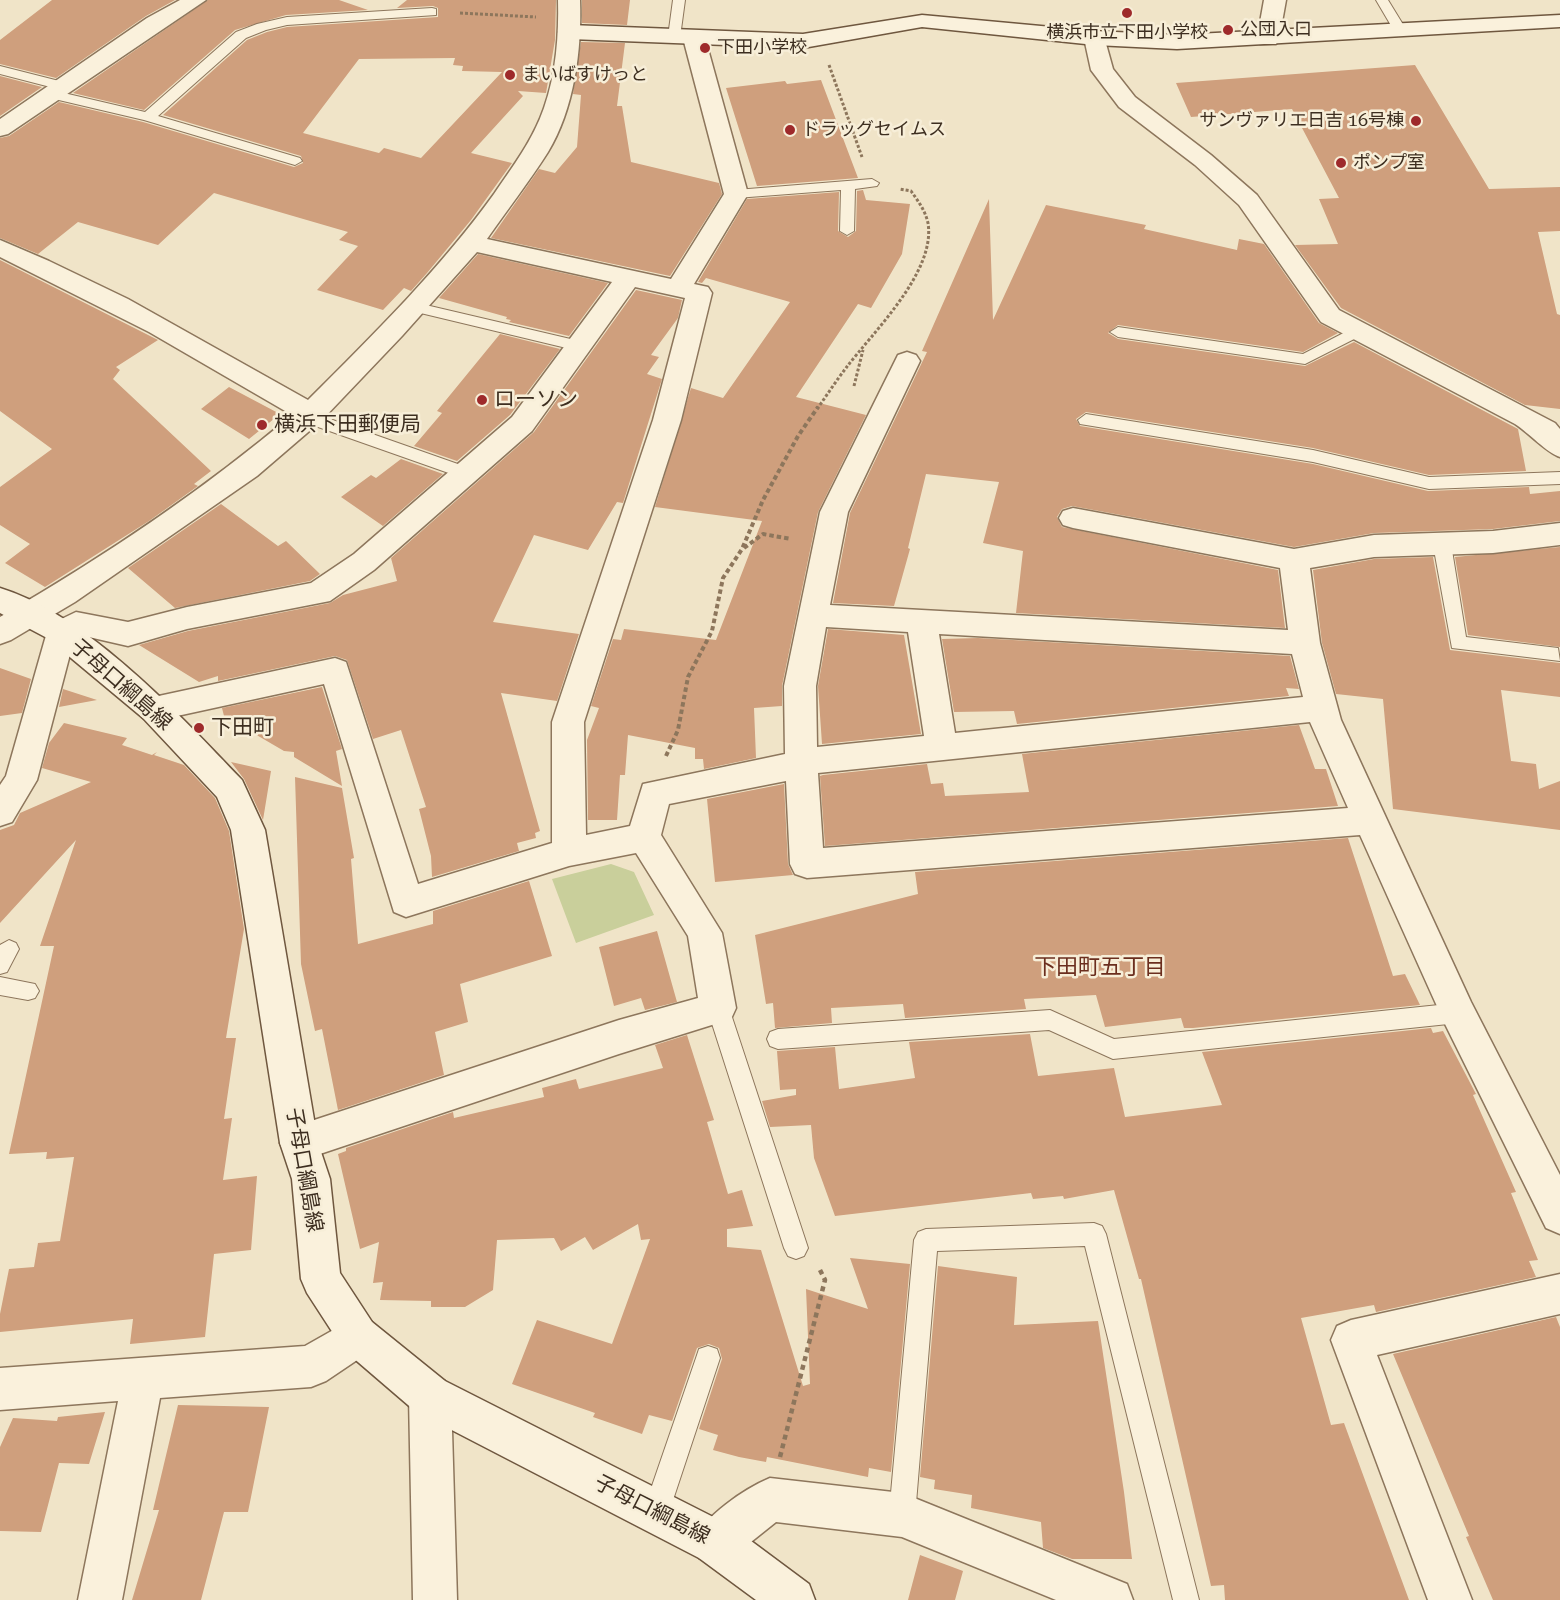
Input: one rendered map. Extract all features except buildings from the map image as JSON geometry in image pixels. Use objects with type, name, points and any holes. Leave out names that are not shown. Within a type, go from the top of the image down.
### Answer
[{"type":"street","points":[[2,126],[155,23],[195,0]]},
{"type":"street","points":[[1268,39],[1275,0]]},
{"type":"street","points":[[22,620],[247,469],[309,415],[413,307],[471,243],[537,150],[556,107],[569,17],[684,38],[820,39],[922,21],[953,22],[1143,42],[1268,39],[1560,21]]},
{"type":"street","points":[[679,287],[736,194],[684,38]]},
{"type":"street","points":[[1095,38],[1102,69],[1127,102],[1203,160],[1248,200],[1330,316],[1525,417],[1555,436]]},
{"type":"street","points":[[471,243],[699,293],[667,420],[568,722],[569,852]]},
{"type":"street","points":[[0,248],[71,279],[142,316],[309,415]]},
{"type":"street","points":[[22,620],[76,623],[128,634],[187,618],[319,593],[364,562],[522,424],[629,277]]},
{"type":"street","points":[[907,361],[834,512],[827,543],[800,686],[801,762],[807,864],[1370,820]]},
{"type":"street","points":[[1073,518],[1294,560],[1374,546],[1442,544],[1560,534]]},
{"type":"street","points":[[1294,560],[1305,643],[1321,708],[1458,1013],[1560,1215]]},
{"type":"street","points":[[813,615],[1305,643]]},
{"type":"street","points":[[0,812],[21,780],[22,620]]},
{"type":"street","name":"子母口綱島線","points":[[22,620],[154,709],[230,789],[248,830],[299,1143],[310,1179],[321,1279],[358,1336],[430,1396],[715,1542],[793,1600]]},
{"type":"street","points":[[922,621],[941,745]]},
{"type":"street","points":[[154,709],[335,670],[406,902],[569,852],[644,837]]},
{"type":"street","points":[[299,1143],[619,1036],[718,1008],[705,933],[644,837],[655,793],[660,794],[775,771],[801,762],[941,745],[1321,708]]},
{"type":"street","points":[[1450,1600],[1351,1340],[1560,1293]]},
{"type":"street","points":[[0,1389],[311,1366],[358,1336]]},
{"type":"street","points":[[100,1600],[143,1378]]},
{"type":"street","points":[[430,1396],[435,1600]]},
{"type":"street","points":[[715,1542],[770,1500],[902,1515],[1111,1600]]},
{"type":"lane","points":[[679,0],[684,38]]},
{"type":"lane","points":[[1382,0],[1401,31]]},
{"type":"lane","points":[[148,117],[241,35],[262,27],[287,21],[432,12]]},
{"type":"lane","points":[[0,70],[56,90],[295,161]]},
{"type":"lane","points":[[736,194],[872,183]]},
{"type":"lane","points":[[847,231],[848,185]]},
{"type":"lane","points":[[413,307],[579,346]]},
{"type":"lane","points":[[1118,332],[1305,359],[1357,331]]},
{"type":"lane","points":[[309,415],[466,473]]},
{"type":"lane","points":[[1086,420],[1313,456],[1429,483],[1560,478]]},
{"type":"lane","points":[[1442,544],[1458,643],[1558,655]]},
{"type":"lane","points":[[0,987],[28,991]]},
{"type":"lane","points":[[718,1008],[796,1248]]},
{"type":"lane","points":[[778,1039],[1050,1020],[1113,1049],[1458,1013]]},
{"type":"lane","points":[[902,1515],[926,1240],[1094,1234],[1186,1600]]},
{"type":"lane","points":[[656,1512],[708,1358]]},
{"type":"path","points":[[432,12],[569,17]]},
{"type":"path","points":[[660,794],[664,760],[678,730],[688,677],[712,631],[723,578],[742,549],[763,500],[798,436],[847,367],[893,311],[920,266],[927,245],[928,225],[924,210],[911,191],[872,183],[820,39]]},
{"type":"path","points":[[742,549],[763,534],[827,543]]},
{"type":"path","points":[[770,1500],[825,1280],[813,1258],[796,1248]]},
{"type":"green space","points":[[611,864],[634,872],[654,915],[576,943],[552,879]]},
{"type":"place","name":"横浜市立下田小学校","points":[[1127,13]]},
{"type":"place","name":"公団入口","points":[[1228,30]]},
{"type":"place","name":"下田小学校","points":[[705,48]]},
{"type":"place","name":"まいばすけっと","points":[[510,75]]},
{"type":"place","name":"サンヴァリエ日吉 16号棟","points":[[1416,121]]},
{"type":"place","name":"ドラッグセイムス","points":[[790,130]]},
{"type":"place","name":"ポンプ室","points":[[1341,163]]},
{"type":"place","name":"ローソン","points":[[482,400]]},
{"type":"place","name":"横浜下田郵便局","points":[[262,425]]},
{"type":"place","name":"下田町","points":[[199,728]]},
{"type":"district","name":"下田町五丁目","points":[[1100,968]]}]
